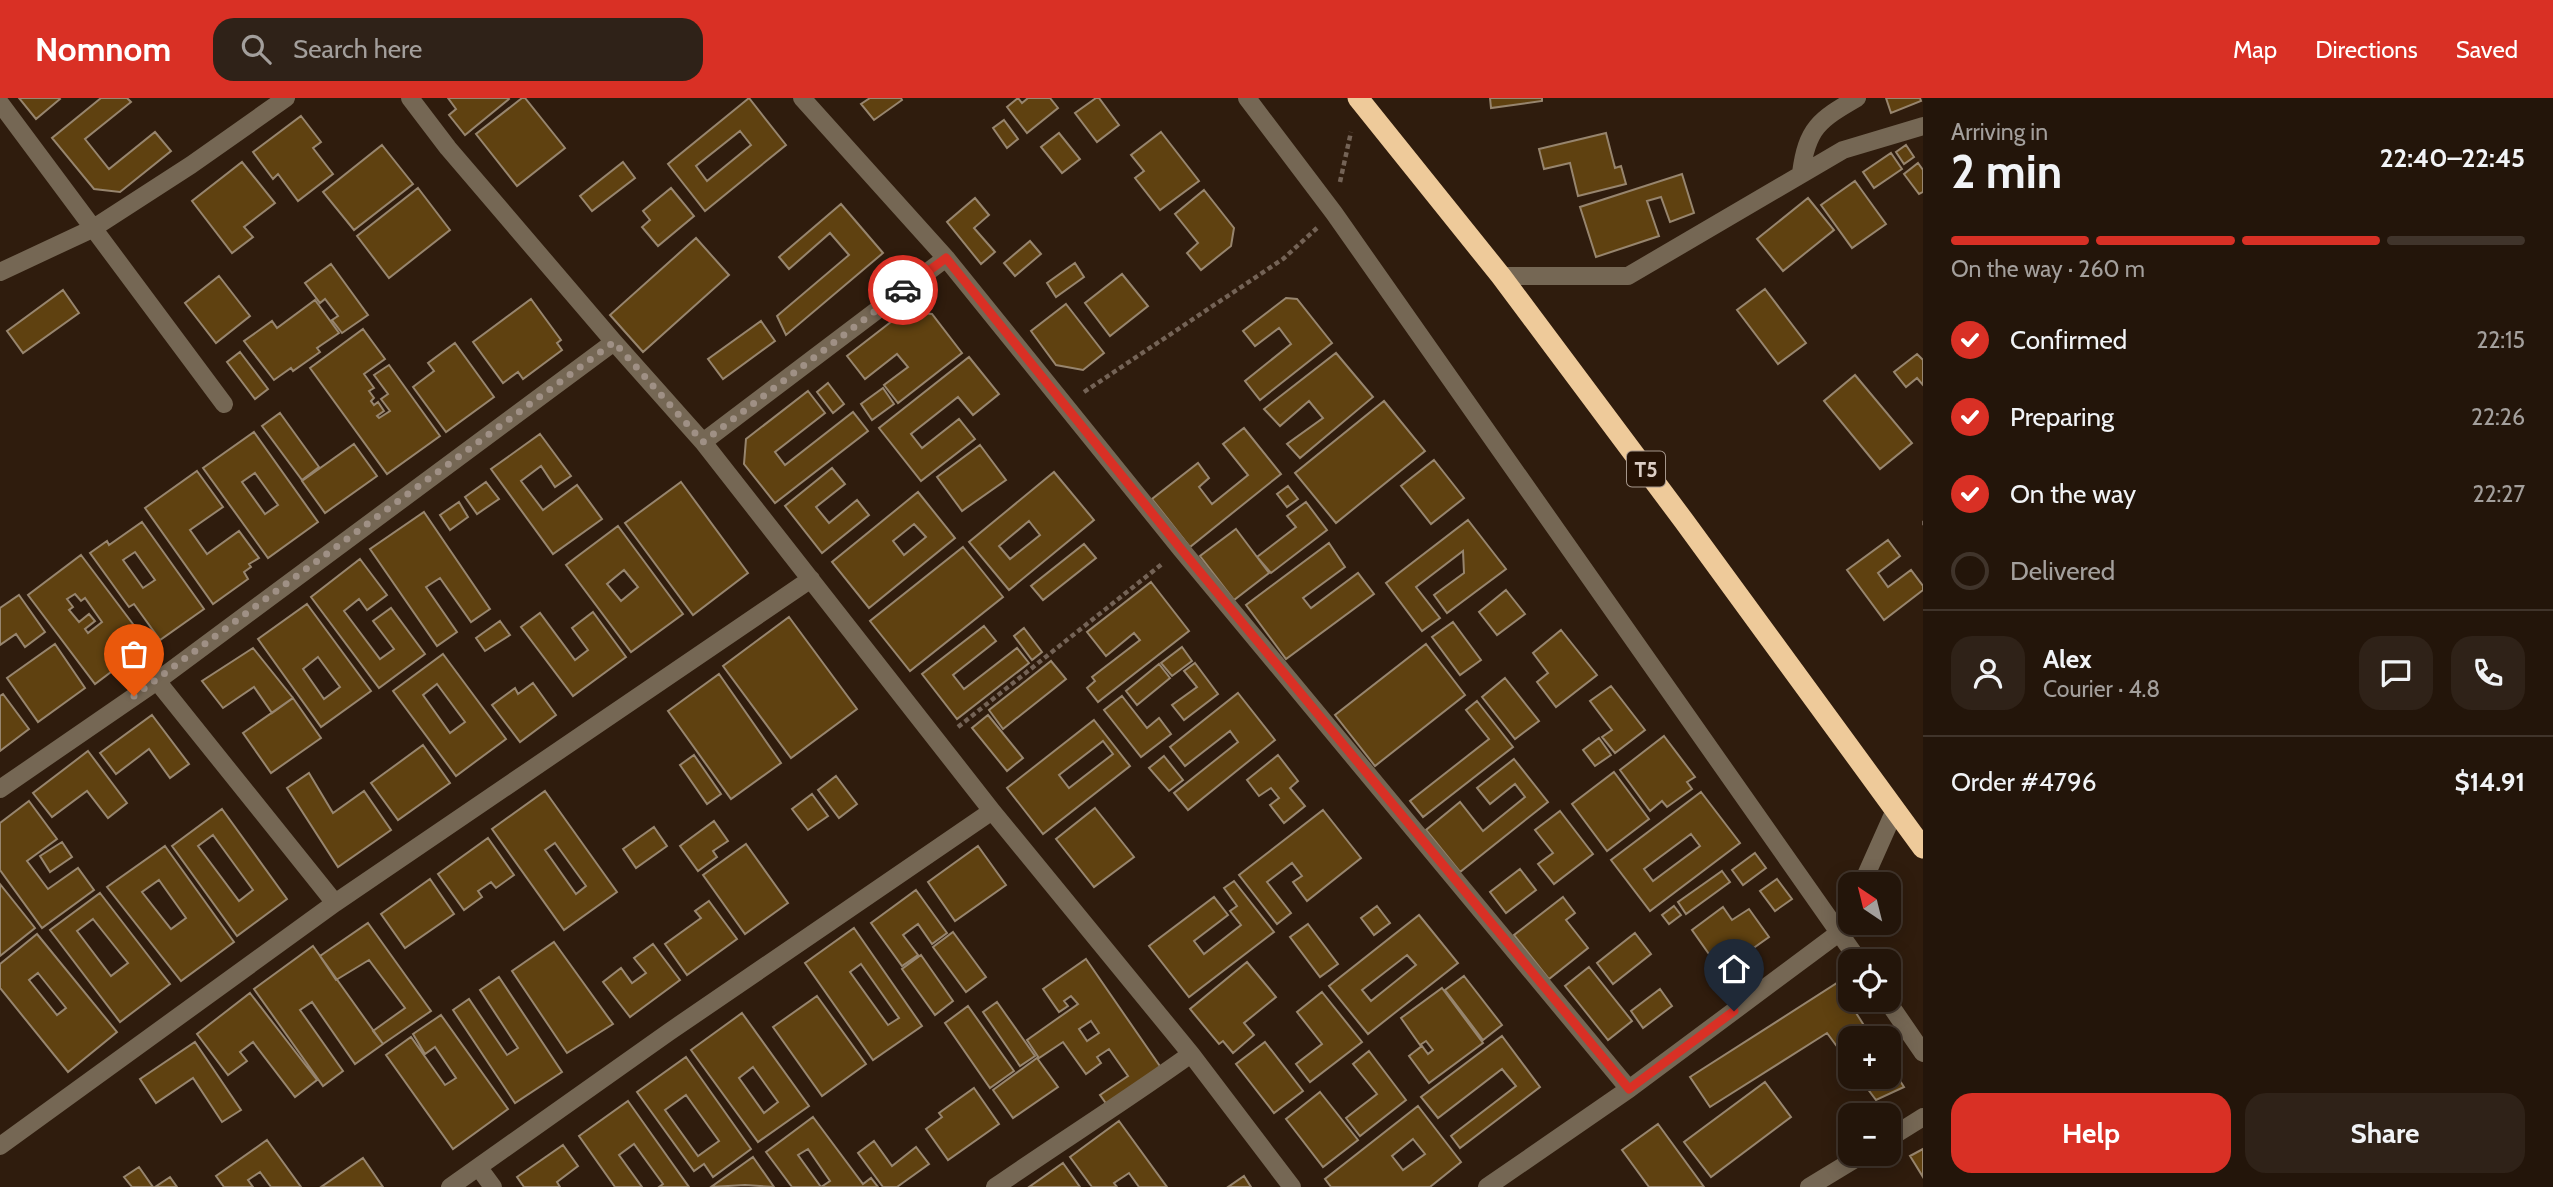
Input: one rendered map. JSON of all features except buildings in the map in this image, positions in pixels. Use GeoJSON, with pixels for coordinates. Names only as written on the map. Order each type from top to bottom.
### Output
{"type":"FeatureCollection","features":[{"type":"Feature","properties":{"kind":"highway","name":"T5"},"geometry":{"type":"LineString","coordinates":[[1359,98],[1501,276],[1923,848]]}},
{"type":"Feature","properties":{"kind":"street"},"geometry":{"type":"LineString","coordinates":[[0,272],[92,229],[191,166],[286,98]]}},
{"type":"Feature","properties":{"kind":"street"},"geometry":{"type":"LineString","coordinates":[[410,98],[448,148],[703,442],[936,741],[1191,1054],[1292,1187]]}},
{"type":"Feature","properties":{"kind":"street"},"geometry":{"type":"LineString","coordinates":[[802,98],[946,258],[1181,549],[1629,1089]]}},
{"type":"Feature","properties":{"kind":"street"},"geometry":{"type":"LineString","coordinates":[[1247,98],[1334,213],[1838,929]]}},
{"type":"Feature","properties":{"kind":"street"},"geometry":{"type":"LineString","coordinates":[[1801,173],[1804,149],[1814,129],[1857,98]]}},
{"type":"Feature","properties":{"kind":"street"},"geometry":{"type":"LineString","coordinates":[[0,103],[224,404]]}},
{"type":"Feature","properties":{"kind":"street"},"geometry":{"type":"LineString","coordinates":[[1501,276],[1628,276],[1843,150],[1923,126]]}},
{"type":"Feature","properties":{"kind":"street"},"geometry":{"type":"LineString","coordinates":[[703,442],[946,258]]}},
{"type":"Feature","properties":{"kind":"street"},"geometry":{"type":"LineString","coordinates":[[0,789],[157,681],[614,342]]}},
{"type":"Feature","properties":{"kind":"street"},"geometry":{"type":"LineString","coordinates":[[0,1146],[335,903],[811,579]]}},
{"type":"Feature","properties":{"kind":"street"},"geometry":{"type":"LineString","coordinates":[[157,681],[335,903]]}},
{"type":"Feature","properties":{"kind":"street"},"geometry":{"type":"LineString","coordinates":[[1867,872],[1895,810]]}},
{"type":"Feature","properties":{"kind":"street"},"geometry":{"type":"LineString","coordinates":[[450,1187],[669,1032],[992,811]]}},
{"type":"Feature","properties":{"kind":"street"},"geometry":{"type":"LineString","coordinates":[[1487,1187],[1629,1089],[1838,933]]}},
{"type":"Feature","properties":{"kind":"street"},"geometry":{"type":"LineString","coordinates":[[1895,1012],[1923,1053]]}},
{"type":"Feature","properties":{"kind":"street"},"geometry":{"type":"LineString","coordinates":[[995,1187],[1058,1143],[1111,1111],[1191,1054]]}},
{"type":"Feature","properties":{"kind":"street"},"geometry":{"type":"LineString","coordinates":[[1901,1131],[1923,1117]]}},
{"type":"Feature","properties":{"kind":"street"},"geometry":{"type":"LineString","coordinates":[[1809,1187],[1844,1166]]}},
{"type":"Feature","properties":{"kind":"street"},"geometry":{"type":"LineString","coordinates":[[479,1168],[493,1187]]}},
{"type":"Feature","properties":{"kind":"path"},"geometry":{"type":"LineString","coordinates":[[1066,405],[1283,259],[1334,213],[1353,124]]}},
{"type":"Feature","properties":{"kind":"path"},"geometry":{"type":"LineString","coordinates":[[936,741],[967,721],[1181,549]]}},
{"type":"Feature","properties":{"kind":"way so far"},"geometry":{"type":"LineString","coordinates":[[134,696],[614,342],[703,442],[903,290]]}},
{"type":"Feature","properties":{"kind":"route"},"geometry":{"type":"LineString","coordinates":[[903,290],[946,258],[1181,549],[1629,1089],[1734,1011]]}}]}
